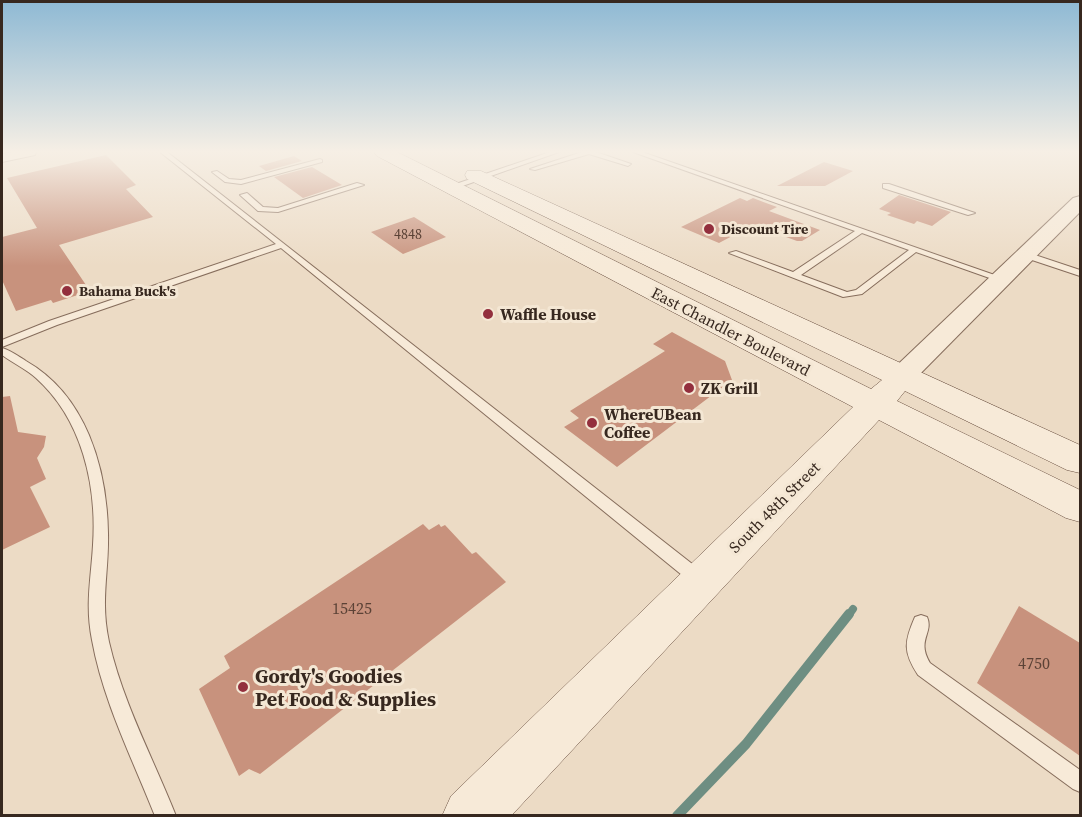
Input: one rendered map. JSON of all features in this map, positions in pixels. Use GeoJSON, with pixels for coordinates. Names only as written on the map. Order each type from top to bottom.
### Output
{"type":"FeatureCollection","features":[{"type":"Feature","properties":{"kind":"main road","name":"East Chandler Boulevard"},"geometry":{"type":"LineString","coordinates":[[487,190],[876,404],[1080,507]]}},
{"type":"Feature","properties":{"kind":"main road","name":"East Chandler Boulevard"},"geometry":{"type":"LineString","coordinates":[[492,190],[902,376],[1080,460]]}},
{"type":"Feature","properties":{"kind":"main road","name":"South 48th Street"},"geometry":{"type":"LineString","coordinates":[[471,816],[902,376]]}},
{"type":"Feature","properties":{"kind":"street","name":"South 48th Street"},"geometry":{"type":"LineString","coordinates":[[902,376],[1080,202]]}},
{"type":"Feature","properties":{"kind":"lane"},"geometry":{"type":"LineString","coordinates":[[212,190],[701,581]]}},
{"type":"Feature","properties":{"kind":"lane"},"geometry":{"type":"LineString","coordinates":[[244,195],[261,209],[269,211],[342,190]]}},
{"type":"Feature","properties":{"kind":"lane"},"geometry":{"type":"LineString","coordinates":[[746,190],[1001,279]]}},
{"type":"Feature","properties":{"kind":"lane"},"geometry":{"type":"LineString","coordinates":[[911,190],[974,210]]}},
{"type":"Feature","properties":{"kind":"lane"},"geometry":{"type":"LineString","coordinates":[[795,275],[861,230]]}},
{"type":"Feature","properties":{"kind":"lane"},"geometry":{"type":"LineString","coordinates":[[2,344],[53,323],[282,245]]}},
{"type":"Feature","properties":{"kind":"lane"},"geometry":{"type":"LineString","coordinates":[[733,253],[846,295],[859,292],[915,249]]}},
{"type":"Feature","properties":{"kind":"lane"},"geometry":{"type":"LineString","coordinates":[[1026,255],[1080,273]]}},
{"type":"Feature","properties":{"kind":"lane"},"geometry":{"type":"LineString","coordinates":[[2,351],[39,375],[68,404],[86,442],[96,476],[101,535],[95,612],[111,680],[166,816]]}},
{"type":"Feature","properties":{"kind":"lane"},"geometry":{"type":"LineString","coordinates":[[921,623],[914,643],[915,656],[924,669],[1080,782]]}},
{"type":"Feature","properties":{"kind":"building"},"geometry":{"type":"Polygon","coordinates":[[[14,190],[127,190],[153,217],[59,245],[90,291],[53,303],[51,300],[16,311],[2,280],[2,237],[37,228],[14,190]]]}},
{"type":"Feature","properties":{"kind":"building"},"geometry":{"type":"Polygon","coordinates":[[[292,190],[327,190],[303,198],[292,190]]]}},
{"type":"Feature","properties":{"kind":"building"},"geometry":{"type":"Polygon","coordinates":[[[899,195],[951,212],[932,226],[917,221],[914,224],[887,215],[891,213],[879,209],[899,195]]]}},
{"type":"Feature","properties":{"kind":"building"},"geometry":{"type":"Polygon","coordinates":[[[740,198],[747,201],[753,198],[777,207],[769,211],[820,230],[802,241],[797,241],[753,225],[719,243],[681,227],[740,198]]]}},
{"type":"Feature","properties":{"kind":"building"},"geometry":{"type":"Polygon","coordinates":[[[414,217],[446,237],[403,254],[371,232],[414,217]]]}},
{"type":"Feature","properties":{"kind":"building"},"geometry":{"type":"Polygon","coordinates":[[[672,332],[725,361],[732,380],[617,467],[564,427],[579,418],[570,411],[665,351],[653,344],[672,332]]]}},
{"type":"Feature","properties":{"kind":"building"},"geometry":{"type":"Polygon","coordinates":[[[10,396],[18,432],[46,436],[44,447],[37,458],[46,479],[30,487],[50,527],[2,550],[2,397],[10,396]]]}},
{"type":"Feature","properties":{"kind":"building"},"geometry":{"type":"Polygon","coordinates":[[[423,524],[429,530],[439,524],[441,527],[445,525],[472,554],[476,552],[506,582],[260,774],[249,769],[239,776],[199,689],[230,668],[224,656],[423,524]]]}},
{"type":"Feature","properties":{"kind":"building"},"geometry":{"type":"Polygon","coordinates":[[[1019,606],[1080,643],[1080,756],[977,683],[1019,606]]]}},
{"type":"Feature","properties":{"kind":"waterway"},"geometry":{"type":"LineString","coordinates":[[848,616],[853,609]]}},
{"type":"Feature","properties":{"kind":"waterway"},"geometry":{"type":"LineString","coordinates":[[677,816],[746,744],[849,614]]}},
{"type":"Feature","properties":{"kind":"place","name":"Discount Tire"},"geometry":{"type":"Point","coordinates":[709,229]}},
{"type":"Feature","properties":{"kind":"place","name":"Bahama Buck's"},"geometry":{"type":"Point","coordinates":[67,291]}},
{"type":"Feature","properties":{"kind":"place","name":"Waffle House"},"geometry":{"type":"Point","coordinates":[488,314]}},
{"type":"Feature","properties":{"kind":"place","name":"ZK Grill"},"geometry":{"type":"Point","coordinates":[689,388]}},
{"type":"Feature","properties":{"kind":"place","name":"WhereUBean Coffee"},"geometry":{"type":"Point","coordinates":[592,423]}},
{"type":"Feature","properties":{"kind":"place","name":"Gordy's Goodies Pet Food & Supplies"},"geometry":{"type":"Point","coordinates":[243,687]}}]}
